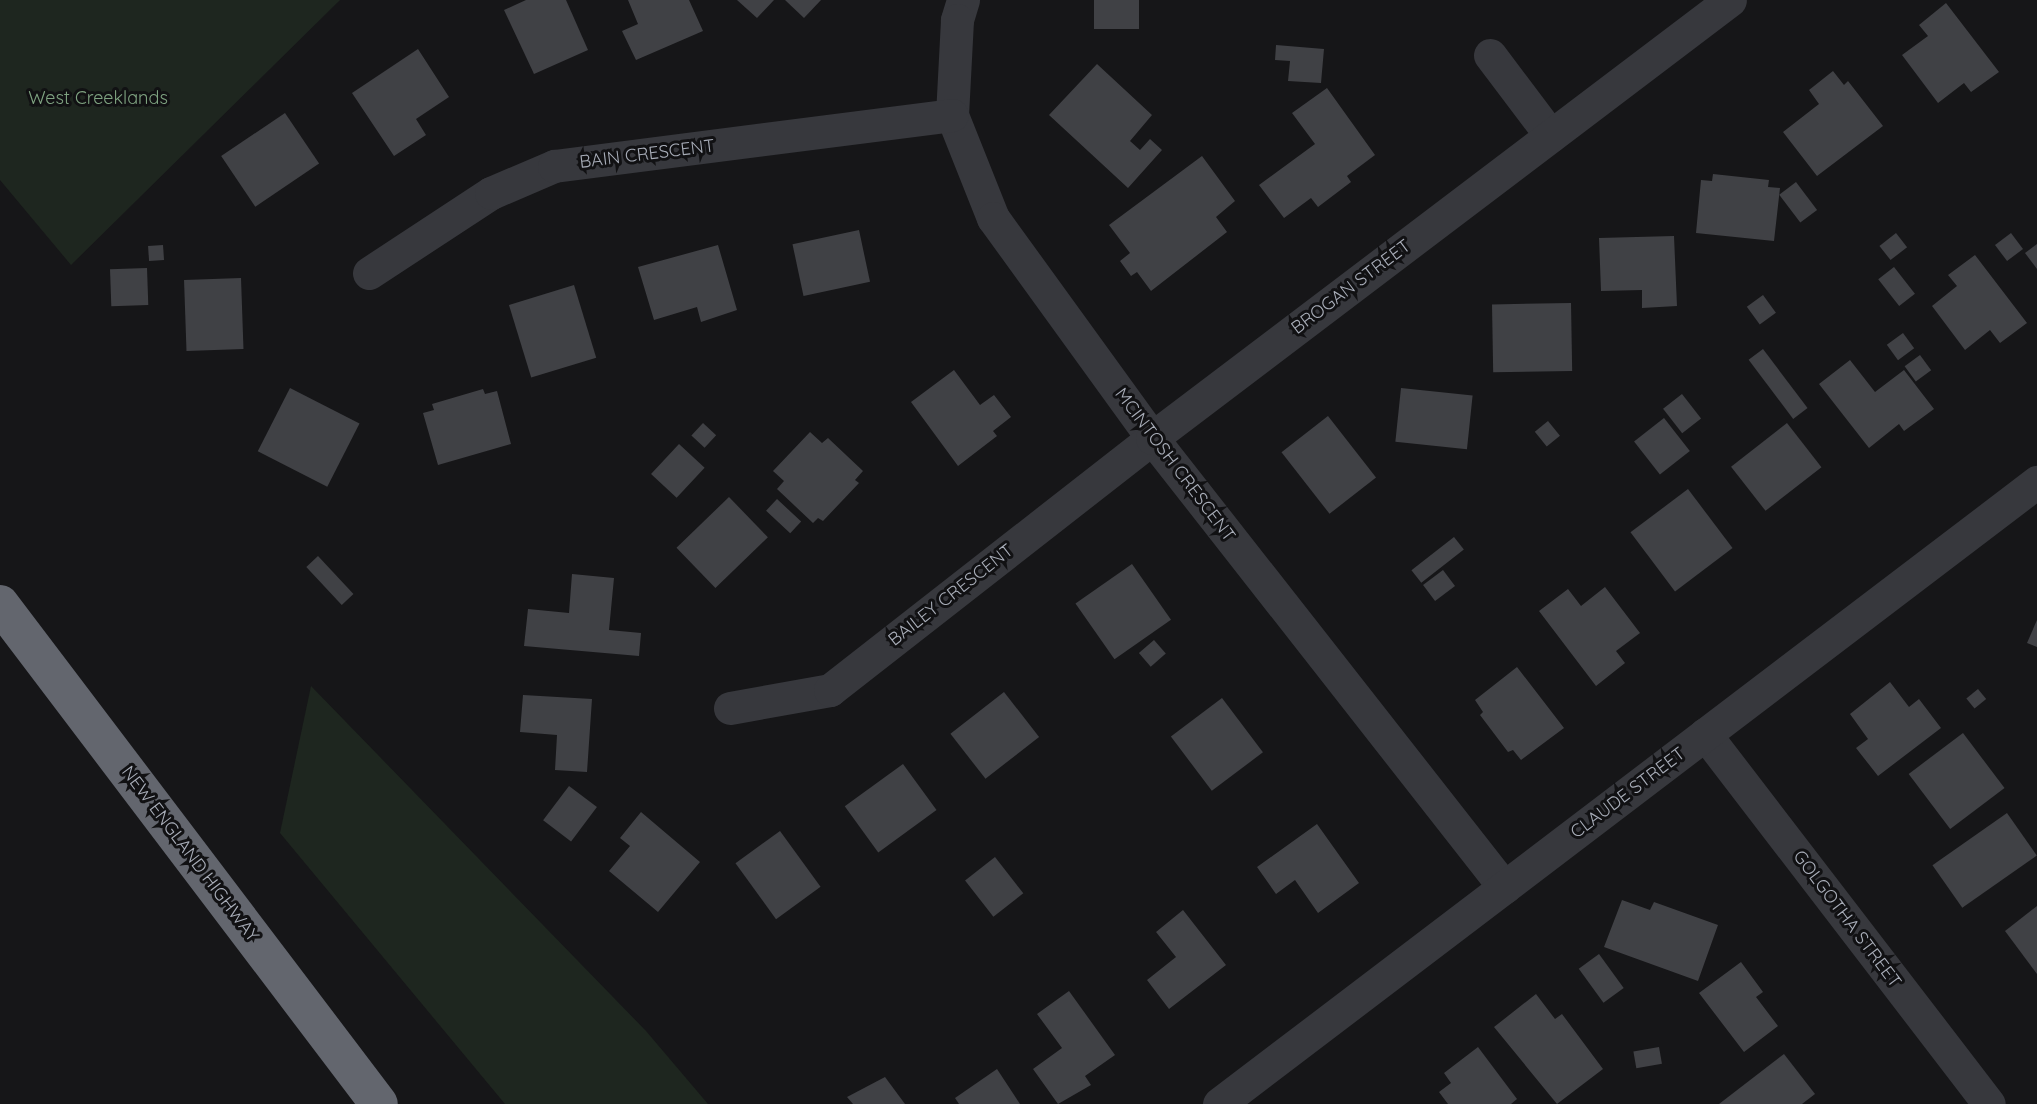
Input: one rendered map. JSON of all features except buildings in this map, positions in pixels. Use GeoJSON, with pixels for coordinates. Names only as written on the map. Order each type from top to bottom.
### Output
{"type":"FeatureCollection","features":[{"type":"Feature","properties":{"kind":"highway","name":"NEW ENGLAND HIGHWAY"},"geometry":{"type":"LineString","coordinates":[[0,604],[379,1104]]}},
{"type":"Feature","properties":{"kind":"street","name":"MCINTOSH CRESCENT"},"geometry":{"type":"LineString","coordinates":[[963,0],[957,20],[952,115],[993,218],[1152,438],[1504,887]]}},
{"type":"Feature","properties":{"kind":"street","name":"BROGAN STREET"},"geometry":{"type":"LineString","coordinates":[[1152,438],[1730,0]]}},
{"type":"Feature","properties":{"kind":"street"},"geometry":{"type":"LineString","coordinates":[[1490,55],[1551,136]]}},
{"type":"Feature","properties":{"kind":"street","name":"BAIN CRESCENT"},"geometry":{"type":"LineString","coordinates":[[369,273],[491,193],[554,166],[952,115]]}},
{"type":"Feature","properties":{"kind":"street","name":"BAILEY CRESCENT"},"geometry":{"type":"LineString","coordinates":[[730,708],[830,690],[1152,438]]}},
{"type":"Feature","properties":{"kind":"street","name":"CLAUDE STREET"},"geometry":{"type":"LineString","coordinates":[[1219,1104],[2037,482]]}},
{"type":"Feature","properties":{"kind":"street","name":"GOLGOTHA STREET"},"geometry":{"type":"LineString","coordinates":[[1705,734],[1989,1104]]}},
{"type":"Feature","properties":{"kind":"green space","name":"West Creeklands"},"geometry":{"type":"Polygon","coordinates":[[[0,0],[340,0],[71,265],[0,180],[0,0]]]}},
{"type":"Feature","properties":{"kind":"green space"},"geometry":{"type":"Polygon","coordinates":[[[311,686],[646,1031],[708,1104],[505,1104],[280,833],[311,686]]]}}]}
